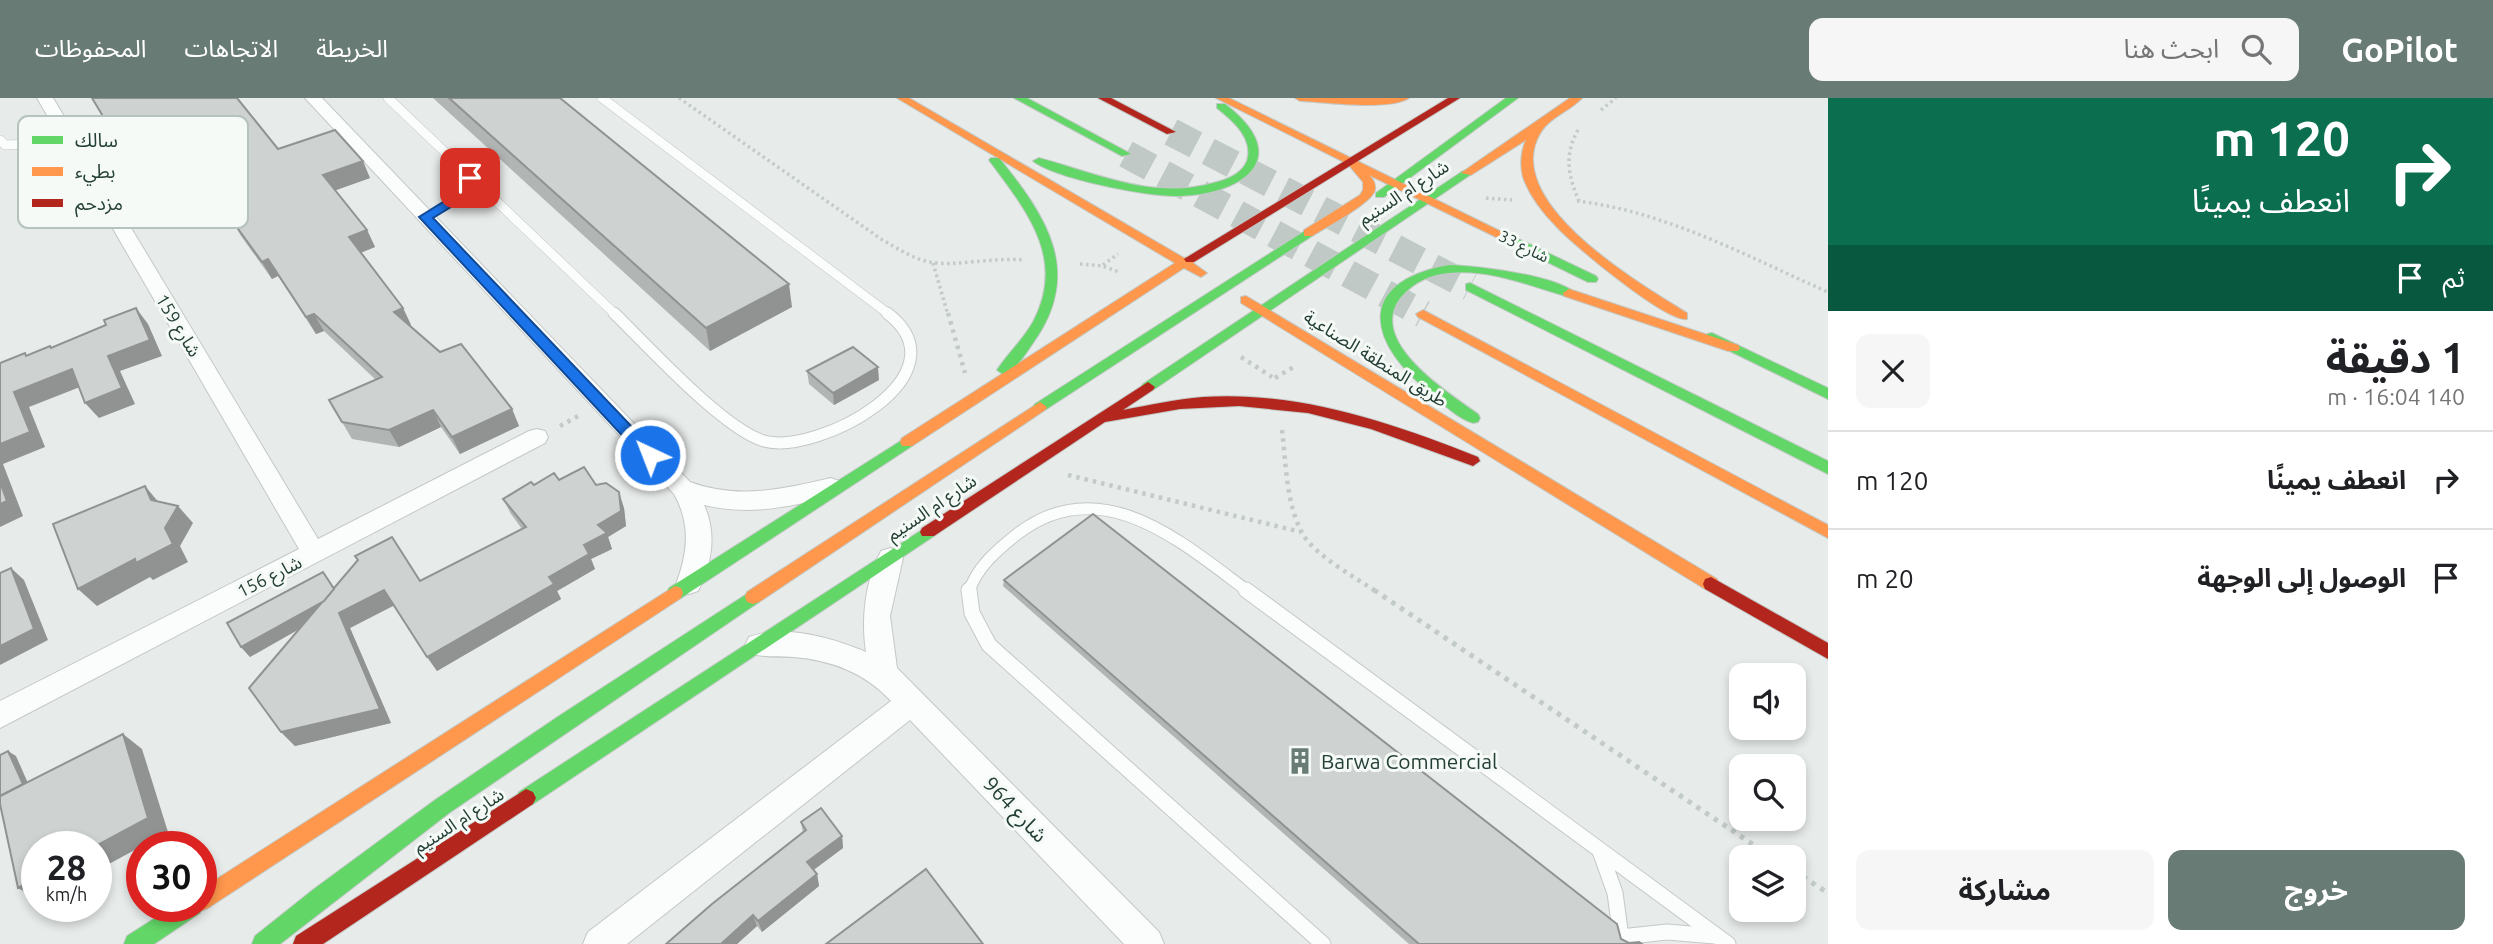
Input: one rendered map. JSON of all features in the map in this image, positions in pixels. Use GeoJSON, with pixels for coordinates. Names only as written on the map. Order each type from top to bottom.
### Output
{"type":"FeatureCollection","features":[{"type":"Feature","properties":{"kind":"main road","name":"طريق المنطقة الصناعية"},"geometry":{"type":"LineString","coordinates":[[902,98],[1223,286],[1609,524],[1828,652]]}},
{"type":"Feature","properties":{"kind":"main road"},"geometry":{"type":"LineString","coordinates":[[1019,98],[1126,155]]}},
{"type":"Feature","properties":{"kind":"main road"},"geometry":{"type":"LineString","coordinates":[[1103,98],[1171,132]]}},
{"type":"Feature","properties":{"kind":"main road"},"geometry":{"type":"LineString","coordinates":[[982,144],[1141,191],[1176,194],[1208,190],[1240,177],[1253,162],[1254,153],[1254,143],[1244,126],[1208,98]]}},
{"type":"Feature","properties":{"kind":"main road","name":"شارع 33"},"geometry":{"type":"LineString","coordinates":[[1221,98],[1828,394]]}},
{"type":"Feature","properties":{"kind":"main road"},"geometry":{"type":"LineString","coordinates":[[1300,98],[1371,102],[1404,98]]}},
{"type":"Feature","properties":{"kind":"main road"},"geometry":{"type":"LineString","coordinates":[[217,891],[835,486],[1142,289],[1455,98]]}},
{"type":"Feature","properties":{"kind":"main road"},"geometry":{"type":"LineString","coordinates":[[1262,311],[1249,294],[1254,280],[1395,184],[1513,98]]}},
{"type":"Feature","properties":{"kind":"main road","name":"شارع ام السنيم"},"geometry":{"type":"LineString","coordinates":[[304,944],[1262,311],[1385,226],[1537,128],[1577,98]]}},
{"type":"Feature","properties":{"kind":"main road"},"geometry":{"type":"LineString","coordinates":[[1537,128],[1527,146],[1527,165],[1539,200],[1556,221],[1609,267],[1732,348]]}},
{"type":"Feature","properties":{"kind":"main road"},"geometry":{"type":"LineString","coordinates":[[982,144],[1040,217],[1054,261],[1052,288],[1044,313],[991,388]]}},
{"type":"Feature","properties":{"kind":"main road"},"geometry":{"type":"LineString","coordinates":[[262,944],[329,889],[468,786],[1223,286],[1364,197],[1369,190],[1369,181],[1352,162]]}},
{"type":"Feature","properties":{"kind":"main road"},"geometry":{"type":"LineString","coordinates":[[1609,524],[1408,365],[1392,342],[1384,321],[1391,298],[1411,280],[1441,270],[1473,268],[1509,273],[1732,348]]}},
{"type":"Feature","properties":{"kind":"main road"},"geometry":{"type":"LineString","coordinates":[[1470,287],[1828,468]]}},
{"type":"Feature","properties":{"kind":"main road"},"geometry":{"type":"LineString","coordinates":[[1423,314],[1828,532]]}},
{"type":"Feature","properties":{"kind":"main road"},"geometry":{"type":"LineString","coordinates":[[1092,422],[1203,402],[1278,402],[1367,419],[1414,436],[1609,524]]}},
{"type":"Feature","properties":{"kind":"main road"},"geometry":{"type":"LineString","coordinates":[[135,944],[169,922]]}},
{"type":"Feature","properties":{"kind":"street","name":"شارع 159"},"geometry":{"type":"LineString","coordinates":[[45,98],[56,116]]}},
{"type":"Feature","properties":{"kind":"street"},"geometry":{"type":"LineString","coordinates":[[313,98],[682,488],[693,504],[700,532],[698,563],[689,584]]}},
{"type":"Feature","properties":{"kind":"street","name":"شارع 159"},"geometry":{"type":"LineString","coordinates":[[122,228],[314,553]]}},
{"type":"Feature","properties":{"kind":"street","name":"شارع 156"},"geometry":{"type":"LineString","coordinates":[[0,715],[537,437]]}},
{"type":"Feature","properties":{"kind":"street"},"geometry":{"type":"LineString","coordinates":[[682,488],[704,498],[734,504],[752,503],[835,486]]}},
{"type":"Feature","properties":{"kind":"street"},"geometry":{"type":"LineString","coordinates":[[884,674],[876,642],[876,610],[890,558]]}},
{"type":"Feature","properties":{"kind":"street","name":"شارع 964"},"geometry":{"type":"LineString","coordinates":[[759,645],[792,644],[825,648],[856,658],[884,674],[1147,944]]}},
{"type":"Feature","properties":{"kind":"street"},"geometry":{"type":"LineString","coordinates":[[600,944],[911,702]]}},
{"type":"Feature","properties":{"kind":"lane"},"geometry":{"type":"LineString","coordinates":[[388,98],[726,420],[752,438],[776,443],[797,442],[823,434],[887,397],[903,383],[912,352],[908,336],[900,323],[602,98]]}},
{"type":"Feature","properties":{"kind":"lane"},"geometry":{"type":"LineString","coordinates":[[0,140],[5,145],[18,145]]}},
{"type":"Feature","properties":{"kind":"lane"},"geometry":{"type":"LineString","coordinates":[[425,217],[455,200],[470,178]]}},
{"type":"Feature","properties":{"kind":"lane"},"geometry":{"type":"LineString","coordinates":[[1323,944],[989,645],[977,627],[970,608],[969,590],[975,572],[1030,524],[1049,513],[1094,508],[1151,525],[1180,541],[1723,940]]}},
{"type":"Feature","properties":{"kind":"lane"},"geometry":{"type":"LineString","coordinates":[[1599,847],[1612,877],[1620,907],[1620,937],[1650,931],[1683,930],[1723,940]]}},
{"type":"Feature","properties":{"kind":"path"},"geometry":{"type":"LineString","coordinates":[[679,98],[881,239],[916,258],[933,263],[1004,258],[1102,266],[1121,273],[1142,289]]}},
{"type":"Feature","properties":{"kind":"path"},"geometry":{"type":"LineString","coordinates":[[1598,113],[1616,98]]}},
{"type":"Feature","properties":{"kind":"path"},"geometry":{"type":"LineString","coordinates":[[1579,201],[1568,172],[1566,154],[1580,127]]}},
{"type":"Feature","properties":{"kind":"path"},"geometry":{"type":"LineString","coordinates":[[933,263],[972,400]]}},
{"type":"Feature","properties":{"kind":"path"},"geometry":{"type":"LineString","coordinates":[[1216,341],[1274,379],[1291,500],[1302,533],[1327,558],[1754,845]]}},
{"type":"Feature","properties":{"kind":"path"},"geometry":{"type":"LineString","coordinates":[[537,437],[601,404]]}},
{"type":"Feature","properties":{"kind":"path"},"geometry":{"type":"LineString","coordinates":[[1028,465],[1302,533]]}},
{"type":"Feature","properties":{"kind":"path"},"geometry":{"type":"LineString","coordinates":[[1806,879],[1828,893]]}},
{"type":"Feature","properties":{"kind":"building"},"geometry":{"type":"Polygon","coordinates":[[[92,98],[237,98],[278,149],[335,130],[363,161],[323,175],[367,230],[349,237],[403,308],[394,312],[440,352],[461,344],[512,409],[452,437],[433,410],[389,430],[342,422],[329,400],[382,377],[314,314],[306,317],[268,259],[262,262],[237,228],[248,228],[248,116],[103,116],[92,98]]]}},
{"type":"Feature","properties":{"kind":"building"},"geometry":{"type":"Polygon","coordinates":[[[449,98],[560,98],[789,284],[706,328],[449,98]]]}},
{"type":"Feature","properties":{"kind":"building"},"geometry":{"type":"Polygon","coordinates":[[[136,308],[150,340],[108,356],[122,388],[85,403],[72,369],[14,392],[30,432],[0,444],[0,363],[25,353],[26,356],[50,346],[51,348],[106,325],[104,320],[136,308]]]}},
{"type":"Feature","properties":{"kind":"building"},"geometry":{"type":"Polygon","coordinates":[[[853,347],[878,367],[833,393],[807,371],[853,347]]]}},
{"type":"Feature","properties":{"kind":"building"},"geometry":{"type":"Polygon","coordinates":[[[584,467],[596,485],[606,483],[619,492],[621,511],[598,525],[607,533],[584,545],[589,554],[549,577],[554,584],[427,657],[384,590],[339,613],[380,709],[281,732],[249,688],[358,560],[355,556],[392,537],[420,581],[526,527],[503,499],[531,482],[534,485],[554,473],[559,480],[584,467]]]}},
{"type":"Feature","properties":{"kind":"building"},"geometry":{"type":"Polygon","coordinates":[[[0,482],[7,501],[0,504],[0,482]]]}},
{"type":"Feature","properties":{"kind":"building"},"geometry":{"type":"Polygon","coordinates":[[[145,486],[151,500],[178,506],[165,528],[173,544],[136,563],[135,559],[78,589],[53,524],[145,486]]]}},
{"type":"Feature","properties":{"kind":"building","name":"Barwa Commercial"},"geometry":{"type":"Polygon","coordinates":[[[1093,514],[1617,924],[1621,939],[1642,944],[1419,944],[1004,580],[1093,514]]]}},
{"type":"Feature","properties":{"kind":"building"},"geometry":{"type":"Polygon","coordinates":[[[11,568],[34,629],[0,646],[0,573],[11,568]]]}},
{"type":"Feature","properties":{"kind":"building"},"geometry":{"type":"Polygon","coordinates":[[[323,572],[334,589],[324,601],[241,647],[227,623],[323,572]]]}},
{"type":"Feature","properties":{"kind":"building"},"geometry":{"type":"Polygon","coordinates":[[[123,734],[148,818],[112,837],[112,831],[21,831],[21,886],[18,888],[0,796],[123,734]]]}},
{"type":"Feature","properties":{"kind":"building"},"geometry":{"type":"Polygon","coordinates":[[[8,751],[23,784],[0,796],[0,755],[8,751]]]}},
{"type":"Feature","properties":{"kind":"building"},"geometry":{"type":"Polygon","coordinates":[[[821,808],[842,836],[807,862],[817,874],[758,921],[753,915],[721,944],[666,944],[806,830],[801,822],[821,808]]]}},
{"type":"Feature","properties":{"kind":"building"},"geometry":{"type":"Polygon","coordinates":[[[926,869],[983,944],[826,944],[926,869]]]}},
{"type":"Feature","properties":{"kind":"tunnel"},"geometry":{"type":"LineString","coordinates":[[1171,132],[1470,287]]}},
{"type":"Feature","properties":{"kind":"tunnel"},"geometry":{"type":"LineString","coordinates":[[1126,154],[1423,314]]}},
{"type":"Feature","properties":{"kind":"traffic: fast"},"geometry":{"type":"LineString","coordinates":[[1019,98],[1126,154]]}},
{"type":"Feature","properties":{"kind":"traffic: fast"},"geometry":{"type":"LineString","coordinates":[[1380,195],[1513,98]]}},
{"type":"Feature","properties":{"kind":"traffic: fast"},"geometry":{"type":"LineString","coordinates":[[1039,161],[1109,183],[1156,192],[1180,193],[1227,183],[1246,171],[1254,150],[1245,128],[1221,106]]}},
{"type":"Feature","properties":{"kind":"traffic: fast"},"geometry":{"type":"LineString","coordinates":[[995,160],[1033,212],[1049,250],[1052,270],[1051,290],[1041,320],[1004,370]]}},
{"type":"Feature","properties":{"kind":"traffic: fast"},"geometry":{"type":"LineString","coordinates":[[1148,387],[1467,173]]}},
{"type":"Feature","properties":{"kind":"traffic: fast"},"geometry":{"type":"LineString","coordinates":[[1040,407],[1308,233]]}},
{"type":"Feature","properties":{"kind":"traffic: fast"},"geometry":{"type":"LineString","coordinates":[[1502,235],[1592,279]]}},
{"type":"Feature","properties":{"kind":"traffic: fast"},"geometry":{"type":"LineString","coordinates":[[1473,418],[1422,379],[1397,351],[1386,326],[1386,313],[1391,301],[1406,283],[1426,273],[1449,269],[1500,273],[1569,293]]}},
{"type":"Feature","properties":{"kind":"traffic: fast"},"geometry":{"type":"LineString","coordinates":[[1470,287],[1828,468]]}},
{"type":"Feature","properties":{"kind":"traffic: fast"},"geometry":{"type":"LineString","coordinates":[[1712,337],[1828,394]]}},
{"type":"Feature","properties":{"kind":"traffic: fast"},"geometry":{"type":"LineString","coordinates":[[675,593],[907,442]]}},
{"type":"Feature","properties":{"kind":"traffic: fast"},"geometry":{"type":"LineString","coordinates":[[526,798],[928,532]]}},
{"type":"Feature","properties":{"kind":"traffic: fast"},"geometry":{"type":"LineString","coordinates":[[263,944],[381,851],[442,807],[753,597]]}},
{"type":"Feature","properties":{"kind":"traffic: fast"},"geometry":{"type":"LineString","coordinates":[[135,944],[169,922]]}},
{"type":"Feature","properties":{"kind":"traffic: slow"},"geometry":{"type":"LineString","coordinates":[[902,98],[1201,273]]}},
{"type":"Feature","properties":{"kind":"traffic: slow"},"geometry":{"type":"LineString","coordinates":[[1221,98],[1502,235]]}},
{"type":"Feature","properties":{"kind":"traffic: slow"},"geometry":{"type":"LineString","coordinates":[[1300,98],[1371,102],[1404,98]]}},
{"type":"Feature","properties":{"kind":"traffic: slow"},"geometry":{"type":"LineString","coordinates":[[1467,173],[1537,128],[1577,98]]}},
{"type":"Feature","properties":{"kind":"traffic: slow"},"geometry":{"type":"LineString","coordinates":[[1537,128],[1527,153],[1529,176],[1541,200],[1560,224],[1584,247],[1638,288],[1682,316]]}},
{"type":"Feature","properties":{"kind":"traffic: slow"},"geometry":{"type":"LineString","coordinates":[[1308,233],[1364,197],[1369,190],[1369,181],[1352,162]]}},
{"type":"Feature","properties":{"kind":"traffic: slow"},"geometry":{"type":"LineString","coordinates":[[907,442],[1190,259]]}},
{"type":"Feature","properties":{"kind":"traffic: slow"},"geometry":{"type":"LineString","coordinates":[[1569,293],[1733,348]]}},
{"type":"Feature","properties":{"kind":"traffic: slow"},"geometry":{"type":"LineString","coordinates":[[1246,300],[1711,584]]}},
{"type":"Feature","properties":{"kind":"traffic: slow"},"geometry":{"type":"LineString","coordinates":[[1423,314],[1828,532]]}},
{"type":"Feature","properties":{"kind":"traffic: slow"},"geometry":{"type":"LineString","coordinates":[[753,597],[1040,407]]}},
{"type":"Feature","properties":{"kind":"traffic: slow"},"geometry":{"type":"LineString","coordinates":[[217,891],[675,593]]}},
{"type":"Feature","properties":{"kind":"traffic: jam"},"geometry":{"type":"LineString","coordinates":[[1103,98],[1171,132]]}},
{"type":"Feature","properties":{"kind":"traffic: jam"},"geometry":{"type":"LineString","coordinates":[[1190,259],[1455,98]]}},
{"type":"Feature","properties":{"kind":"traffic: jam"},"geometry":{"type":"LineString","coordinates":[[928,532],[1148,387]]}},
{"type":"Feature","properties":{"kind":"traffic: jam"},"geometry":{"type":"LineString","coordinates":[[1109,418],[1192,403],[1274,403],[1342,415],[1473,461]]}},
{"type":"Feature","properties":{"kind":"traffic: jam"},"geometry":{"type":"LineString","coordinates":[[1711,584],[1828,652]]}},
{"type":"Feature","properties":{"kind":"traffic: jam"},"geometry":{"type":"LineString","coordinates":[[304,944],[526,798]]}},
{"type":"Feature","properties":{"kind":"place","name":"Barwa Commercial"},"geometry":{"type":"Point","coordinates":[1300,761]}},
{"type":"Feature","properties":{"kind":"route"},"geometry":{"type":"LineString","coordinates":[[470,178],[455,200],[425,217],[650,455]]}}]}
